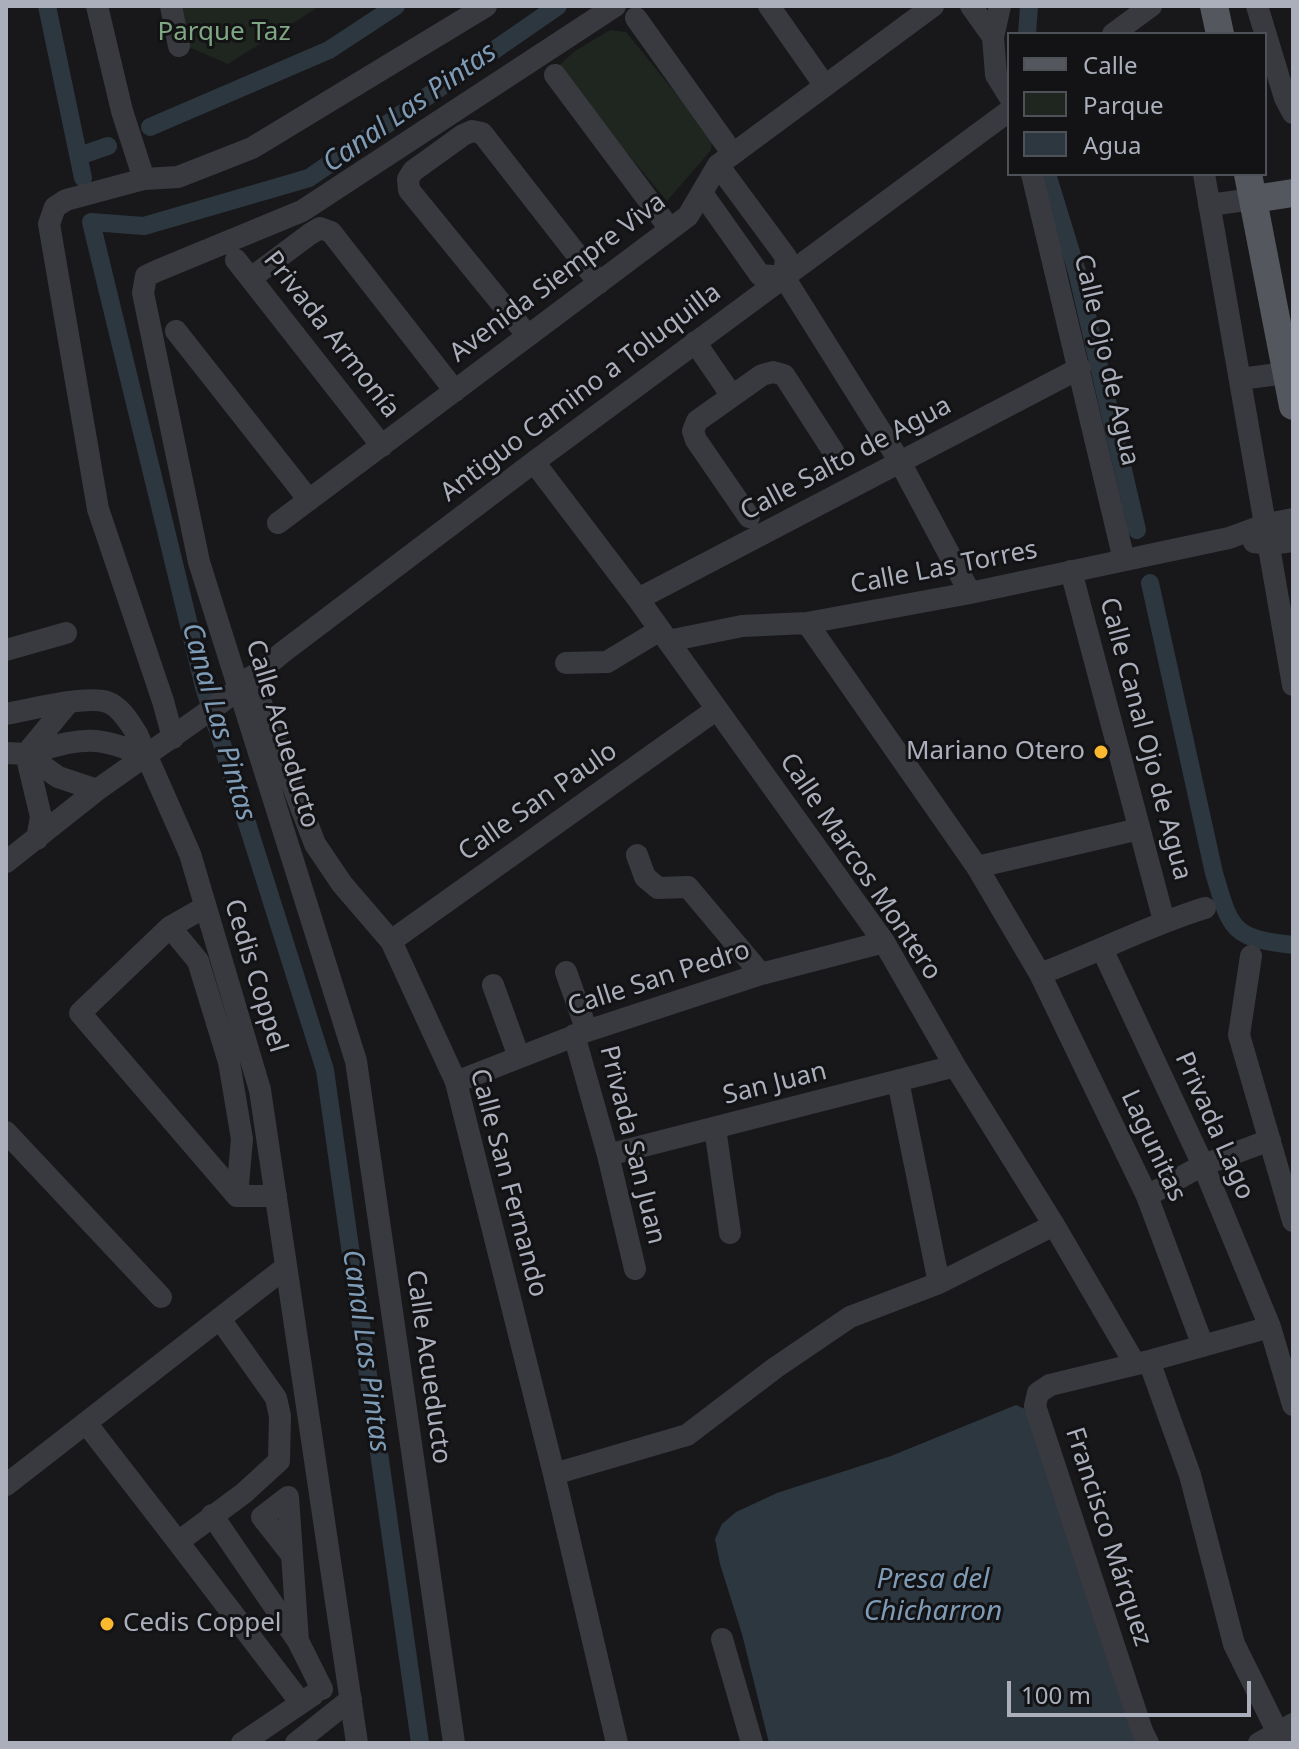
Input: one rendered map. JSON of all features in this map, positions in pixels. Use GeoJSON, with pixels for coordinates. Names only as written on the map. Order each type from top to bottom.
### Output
{"type":"FeatureCollection","features":[{"type":"Feature","properties":{"kind":"main road"},"geometry":{"type":"LineString","coordinates":[[1214,6],[1220,32]]}},
{"type":"Feature","properties":{"kind":"main road"},"geometry":{"type":"LineString","coordinates":[[1293,193],[1251,187],[1293,406]]}},
{"type":"Feature","properties":{"kind":"street"},"geometry":{"type":"LineString","coordinates":[[97,6],[122,111],[144,179]]}},
{"type":"Feature","properties":{"kind":"street"},"geometry":{"type":"LineString","coordinates":[[171,6],[179,46]]}},
{"type":"Feature","properties":{"kind":"street"},"geometry":{"type":"LineString","coordinates":[[182,731],[98,509],[49,224],[55,207],[66,200],[144,179],[178,177],[252,148],[486,6]]}},
{"type":"Feature","properties":{"kind":"street","name":"Calle Acueducto"},"geometry":{"type":"LineString","coordinates":[[454,1743],[356,1061],[199,562],[143,293],[146,276],[302,211],[615,6]]}},
{"type":"Feature","properties":{"kind":"street"},"geometry":{"type":"LineString","coordinates":[[769,6],[825,86]]}},
{"type":"Feature","properties":{"kind":"street"},"geometry":{"type":"LineString","coordinates":[[971,6],[993,37]]}},
{"type":"Feature","properties":{"kind":"street"},"geometry":{"type":"LineString","coordinates":[[1000,6],[993,37],[996,75],[1007,93]]}},
{"type":"Feature","properties":{"kind":"street"},"geometry":{"type":"LineString","coordinates":[[1116,32],[1151,6]]}},
{"type":"Feature","properties":{"kind":"street"},"geometry":{"type":"LineString","coordinates":[[1257,6],[1265,32]]}},
{"type":"Feature","properties":{"kind":"street","name":"Avenida Siempre Viva"},"geometry":{"type":"LineString","coordinates":[[278,523],[688,216],[726,159],[825,86],[920,10]]}},
{"type":"Feature","properties":{"kind":"street"},"geometry":{"type":"LineString","coordinates":[[636,18],[786,257],[784,277],[900,462],[970,593]]}},
{"type":"Feature","properties":{"kind":"street"},"geometry":{"type":"LineString","coordinates":[[1267,39],[1285,98],[1293,113]]}},
{"type":"Feature","properties":{"kind":"street"},"geometry":{"type":"LineString","coordinates":[[555,75],[670,229]]}},
{"type":"Feature","properties":{"kind":"street","name":"Antiguo Camino a Toluquilla"},"geometry":{"type":"LineString","coordinates":[[6,862],[97,790],[182,731],[534,462],[1007,112]]}},
{"type":"Feature","properties":{"kind":"street"},"geometry":{"type":"LineString","coordinates":[[528,336],[409,190],[408,179],[413,171],[463,135],[472,131],[482,133],[599,283]]}},
{"type":"Feature","properties":{"kind":"street","name":"Calle Ojo de Agua"},"geometry":{"type":"LineString","coordinates":[[1032,176],[1124,560]]}},
{"type":"Feature","properties":{"kind":"street"},"geometry":{"type":"LineString","coordinates":[[1204,176],[1293,685]]}},
{"type":"Feature","properties":{"kind":"street"},"geometry":{"type":"LineString","coordinates":[[1209,205],[1251,187]]}},
{"type":"Feature","properties":{"kind":"street"},"geometry":{"type":"LineString","coordinates":[[702,193],[760,275],[784,277]]}},
{"type":"Feature","properties":{"kind":"street"},"geometry":{"type":"LineString","coordinates":[[251,278],[320,228],[331,232],[455,391]]}},
{"type":"Feature","properties":{"kind":"street","name":"Privada Armonía"},"geometry":{"type":"LineString","coordinates":[[236,260],[382,446]]}},
{"type":"Feature","properties":{"kind":"street"},"geometry":{"type":"LineString","coordinates":[[176,331],[309,500]]}},
{"type":"Feature","properties":{"kind":"street"},"geometry":{"type":"LineString","coordinates":[[695,342],[732,396]]}},
{"type":"Feature","properties":{"kind":"street","name":"Calle Salto de Agua"},"geometry":{"type":"LineString","coordinates":[[638,599],[1080,368]]}},
{"type":"Feature","properties":{"kind":"street"},"geometry":{"type":"LineString","coordinates":[[749,517],[696,440],[693,431],[697,421],[762,375],[773,372],[784,375],[833,451]]}},
{"type":"Feature","properties":{"kind":"street"},"geometry":{"type":"LineString","coordinates":[[1240,379],[1286,373]]}},
{"type":"Feature","properties":{"kind":"street","name":"Calle Marcos Montero"},"geometry":{"type":"LineString","coordinates":[[534,462],[638,599],[884,942],[955,1066],[1142,1363],[1190,1475],[1234,1644],[1278,1736]]}},
{"type":"Feature","properties":{"kind":"street","name":"Calle Las Torres"},"geometry":{"type":"LineString","coordinates":[[1268,534],[1293,519]]}},
{"type":"Feature","properties":{"kind":"street","name":"Calle Las Torres"},"geometry":{"type":"LineString","coordinates":[[566,663],[607,662],[664,636],[742,626],[807,623],[970,593],[1229,538],[1268,534],[1293,541]]}},
{"type":"Feature","properties":{"kind":"street","name":"Calle Canal Ojo de Agua"},"geometry":{"type":"LineString","coordinates":[[1071,571],[1164,921]]}},
{"type":"Feature","properties":{"kind":"street","name":"Lagunitas"},"geometry":{"type":"LineString","coordinates":[[807,623],[977,867],[1040,974],[1147,1196],[1203,1346]]}},
{"type":"Feature","properties":{"kind":"street"},"geometry":{"type":"LineString","coordinates":[[6,650],[66,633]]}},
{"type":"Feature","properties":{"kind":"street","name":"Calle San Fernando"},"geometry":{"type":"LineString","coordinates":[[238,688],[315,844],[342,884],[391,941],[456,1082],[554,1474],[617,1743]]}},
{"type":"Feature","properties":{"kind":"street"},"geometry":{"type":"LineString","coordinates":[[16,754],[69,702]]}},
{"type":"Feature","properties":{"kind":"street","name":"Cedis Coppel"},"geometry":{"type":"LineString","coordinates":[[6,714],[69,702],[107,702],[125,716],[137,734],[190,854],[260,1090],[357,1743]]}},
{"type":"Feature","properties":{"kind":"street","name":"Calle San Paulo"},"geometry":{"type":"LineString","coordinates":[[391,941],[717,709]]}},
{"type":"Feature","properties":{"kind":"street"},"geometry":{"type":"LineString","coordinates":[[16,754],[82,739],[115,742],[145,756]]}},
{"type":"Feature","properties":{"kind":"street"},"geometry":{"type":"LineString","coordinates":[[16,754],[58,777],[97,790]]}},
{"type":"Feature","properties":{"kind":"street"},"geometry":{"type":"LineString","coordinates":[[16,754],[41,817],[37,839]]}},
{"type":"Feature","properties":{"kind":"street"},"geometry":{"type":"LineString","coordinates":[[977,867],[1139,829]]}},
{"type":"Feature","properties":{"kind":"street"},"geometry":{"type":"LineString","coordinates":[[637,855],[645,877],[658,888],[688,887],[761,974]]}},
{"type":"Feature","properties":{"kind":"street"},"geometry":{"type":"LineString","coordinates":[[205,907],[170,927],[80,1013],[237,1196],[276,1196]]}},
{"type":"Feature","properties":{"kind":"street"},"geometry":{"type":"LineString","coordinates":[[1040,974],[1103,951],[1164,921],[1205,908]]}},
{"type":"Feature","properties":{"kind":"street"},"geometry":{"type":"LineString","coordinates":[[170,927],[198,961],[229,1062],[242,1139],[237,1196]]}},
{"type":"Feature","properties":{"kind":"street","name":"Calle San Pedro"},"geometry":{"type":"LineString","coordinates":[[456,1082],[580,1033],[761,974],[884,942]]}},
{"type":"Feature","properties":{"kind":"street","name":"Privada Lago"},"geometry":{"type":"LineString","coordinates":[[1103,951],[1203,1165],[1270,1327],[1293,1405]]}},
{"type":"Feature","properties":{"kind":"street"},"geometry":{"type":"LineString","coordinates":[[1251,956],[1239,1035],[1293,1221]]}},
{"type":"Feature","properties":{"kind":"street","name":"Privada San Juan"},"geometry":{"type":"LineString","coordinates":[[566,972],[635,1269]]}},
{"type":"Feature","properties":{"kind":"street"},"geometry":{"type":"LineString","coordinates":[[493,985],[519,1057]]}},
{"type":"Feature","properties":{"kind":"street","name":"San Juan"},"geometry":{"type":"LineString","coordinates":[[608,1155],[955,1066]]}},
{"type":"Feature","properties":{"kind":"street"},"geometry":{"type":"LineString","coordinates":[[898,1081],[939,1283]]}},
{"type":"Feature","properties":{"kind":"street"},"geometry":{"type":"LineString","coordinates":[[715,1128],[730,1233]]}},
{"type":"Feature","properties":{"kind":"street"},"geometry":{"type":"LineString","coordinates":[[6,1132],[161,1297]]}},
{"type":"Feature","properties":{"kind":"street"},"geometry":{"type":"LineString","coordinates":[[1147,1196],[1203,1165],[1270,1140]]}},
{"type":"Feature","properties":{"kind":"street"},"geometry":{"type":"LineString","coordinates":[[554,1474],[687,1435],[775,1368],[850,1317],[939,1283],[1054,1225]]}},
{"type":"Feature","properties":{"kind":"street"},"geometry":{"type":"LineString","coordinates":[[6,1485],[286,1267]]}},
{"type":"Feature","properties":{"kind":"street"},"geometry":{"type":"LineString","coordinates":[[178,1542],[244,1493],[279,1461],[280,1416],[276,1398],[220,1319]]}},
{"type":"Feature","properties":{"kind":"street"},"geometry":{"type":"LineString","coordinates":[[1142,1363],[1270,1327]]}},
{"type":"Feature","properties":{"kind":"street","name":"Francisco Márquez"},"geometry":{"type":"LineString","coordinates":[[1142,1363],[1050,1385],[1038,1393],[1035,1406],[1148,1743]]}},
{"type":"Feature","properties":{"kind":"street"},"geometry":{"type":"LineString","coordinates":[[86,1423],[301,1703]]}},
{"type":"Feature","properties":{"kind":"street"},"geometry":{"type":"LineString","coordinates":[[212,1515],[298,1641],[322,1689]]}},
{"type":"Feature","properties":{"kind":"street"},"geometry":{"type":"LineString","coordinates":[[291,1554],[298,1641]]}},
{"type":"Feature","properties":{"kind":"street"},"geometry":{"type":"LineString","coordinates":[[722,1639],[752,1743]]}},
{"type":"Feature","properties":{"kind":"street"},"geometry":{"type":"LineString","coordinates":[[242,1743],[347,1672]]}},
{"type":"Feature","properties":{"kind":"street"},"geometry":{"type":"LineString","coordinates":[[296,1743],[351,1699]]}},
{"type":"Feature","properties":{"kind":"green space","name":"Parque Taz"},"geometry":{"type":"Polygon","coordinates":[[[177,6],[320,6],[228,64],[184,45],[177,6]]]}},
{"type":"Feature","properties":{"kind":"green space"},"geometry":{"type":"Polygon","coordinates":[[[610,30],[626,32],[712,138],[711,150],[667,201],[556,68],[575,51],[610,30]]]}},
{"type":"Feature","properties":{"kind":"water","name":"Presa del Chicharron"},"geometry":{"type":"Polygon","coordinates":[[[1016,1405],[1025,1409],[1140,1743],[769,1743],[742,1634],[720,1564],[715,1539],[722,1524],[736,1512],[777,1493],[891,1456],[1016,1405]]]}},
{"type":"Feature","properties":{"kind":"waterway"},"geometry":{"type":"LineString","coordinates":[[47,6],[83,178]]}},
{"type":"Feature","properties":{"kind":"waterway"},"geometry":{"type":"LineString","coordinates":[[150,127],[329,50],[396,6]]}},
{"type":"Feature","properties":{"kind":"waterway","name":"Canal Las Pintas"},"geometry":{"type":"LineString","coordinates":[[420,1743],[325,1070],[204,687],[91,222],[144,226],[309,178],[558,6]]}},
{"type":"Feature","properties":{"kind":"waterway"},"geometry":{"type":"LineString","coordinates":[[1027,32],[1029,6]]}},
{"type":"Feature","properties":{"kind":"waterway"},"geometry":{"type":"LineString","coordinates":[[79,156],[108,146]]}},
{"type":"Feature","properties":{"kind":"waterway"},"geometry":{"type":"LineString","coordinates":[[1048,176],[1077,272],[1137,530]]}},
{"type":"Feature","properties":{"kind":"waterway"},"geometry":{"type":"LineString","coordinates":[[1150,583],[1214,873],[1225,907],[1230,919],[1245,934],[1293,945]]}},
{"type":"Feature","properties":{"kind":"place","name":"Mariano Otero"},"geometry":{"type":"Point","coordinates":[1101,752]}},
{"type":"Feature","properties":{"kind":"place","name":"Cedis Coppel"},"geometry":{"type":"Point","coordinates":[107,1624]}}]}
